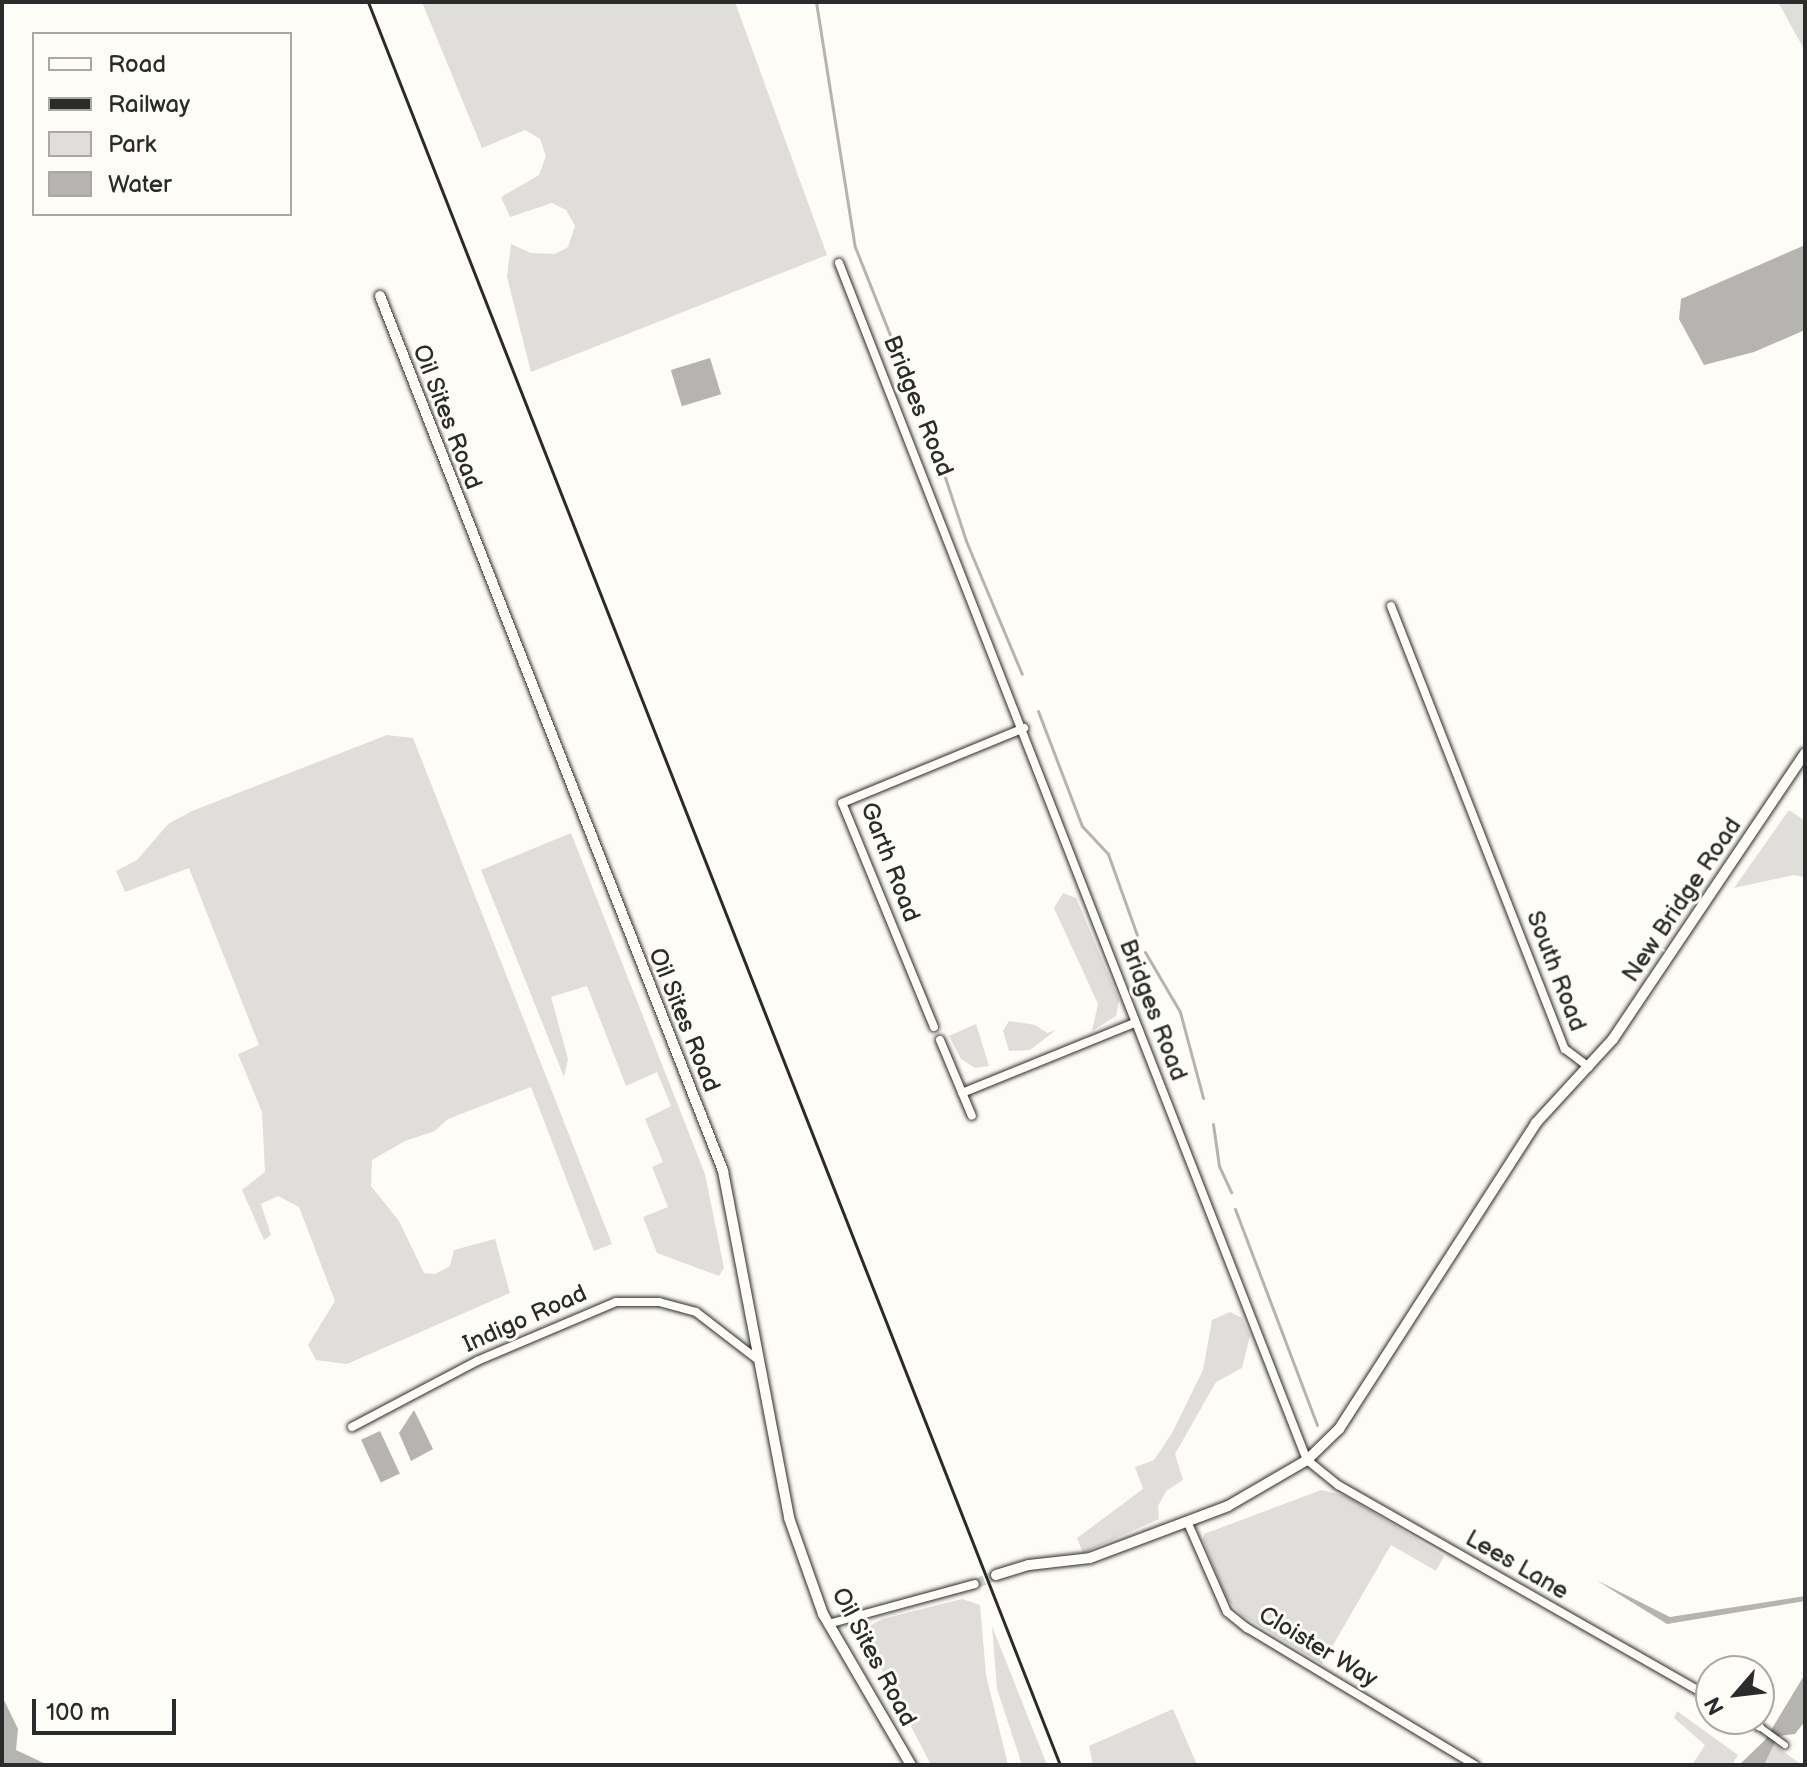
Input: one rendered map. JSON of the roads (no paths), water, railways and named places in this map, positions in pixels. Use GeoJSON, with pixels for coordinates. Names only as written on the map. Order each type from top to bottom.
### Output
{"type":"FeatureCollection","features":[{"type":"Feature","properties":{"kind":"street","name":"Bridges Road"},"geometry":{"type":"LineString","coordinates":[[839,263],[1024,728],[1134,1023],[1307,1460]]}},
{"type":"Feature","properties":{"kind":"street","name":"Oil Sites Road"},"geometry":{"type":"LineString","coordinates":[[380,296],[723,1171],[789,1518],[828,1624],[911,1765]]}},
{"type":"Feature","properties":{"kind":"street","name":"South Road"},"geometry":{"type":"LineString","coordinates":[[1391,606],[1565,1049],[1589,1067]]}},
{"type":"Feature","properties":{"kind":"street","name":"Garth Road"},"geometry":{"type":"LineString","coordinates":[[934,1027],[842,803],[1024,728]]}},
{"type":"Feature","properties":{"kind":"street","name":"New Bridge Road"},"geometry":{"type":"LineString","coordinates":[[1589,1067],[1804,757]]}},
{"type":"Feature","properties":{"kind":"street"},"geometry":{"type":"LineString","coordinates":[[962,1093],[1134,1023]]}},
{"type":"Feature","properties":{"kind":"street"},"geometry":{"type":"LineString","coordinates":[[940,1040],[972,1116]]}},
{"type":"Feature","properties":{"kind":"street"},"geometry":{"type":"LineString","coordinates":[[996,1575],[1029,1565],[1090,1558],[1268,1486],[1307,1460],[1365,1394],[1536,1123],[1589,1067]]}},
{"type":"Feature","properties":{"kind":"street","name":"Indigo Road"},"geometry":{"type":"LineString","coordinates":[[352,1427],[465,1367],[616,1302],[659,1302],[696,1312],[758,1360]]}},
{"type":"Feature","properties":{"kind":"street","name":"Lees Lane"},"geometry":{"type":"LineString","coordinates":[[1307,1460],[1338,1485],[1695,1689]]}},
{"type":"Feature","properties":{"kind":"street","name":"Cloister Way"},"geometry":{"type":"LineString","coordinates":[[1187,1521],[1220,1599],[1247,1628],[1475,1765]]}},
{"type":"Feature","properties":{"kind":"street"},"geometry":{"type":"LineString","coordinates":[[828,1624],[975,1584]]}},
{"type":"Feature","properties":{"kind":"street"},"geometry":{"type":"LineString","coordinates":[[1771,1735],[1785,1745]]}},
{"type":"Feature","properties":{"kind":"water"},"geometry":{"type":"Polygon","coordinates":[[[1805,245],[1805,330],[1754,352],[1704,365],[1679,319],[1681,299],[1805,245]]]}},
{"type":"Feature","properties":{"kind":"water"},"geometry":{"type":"Polygon","coordinates":[[[710,358],[721,394],[682,406],[671,370],[710,358]]]}},
{"type":"Feature","properties":{"kind":"water"},"geometry":{"type":"Polygon","coordinates":[[[414,1410],[433,1449],[411,1461],[399,1433],[414,1410]]]}},
{"type":"Feature","properties":{"kind":"water"},"geometry":{"type":"Polygon","coordinates":[[[380,1431],[400,1474],[381,1482],[361,1440],[380,1431]]]}},
{"type":"Feature","properties":{"kind":"water"},"geometry":{"type":"Polygon","coordinates":[[[1596,1580],[1670,1617],[1805,1596],[1805,1601],[1667,1624],[1596,1580]]]}},
{"type":"Feature","properties":{"kind":"water"},"geometry":{"type":"Polygon","coordinates":[[[1805,1674],[1805,1721],[1795,1734],[1778,1736],[1764,1765],[1739,1765],[1768,1735],[1775,1735],[1775,1724],[1805,1674]]]}},
{"type":"Feature","properties":{"kind":"water"},"geometry":{"type":"Polygon","coordinates":[[[2,1696],[18,1729],[16,1750],[48,1765],[2,1765],[2,1696]]]}},
{"type":"Feature","properties":{"kind":"waterway"},"geometry":{"type":"LineString","coordinates":[[816,2],[855,247],[913,393]]}},
{"type":"Feature","properties":{"kind":"waterway"},"geometry":{"type":"LineString","coordinates":[[935,447],[966,541],[1022,674]]}},
{"type":"Feature","properties":{"kind":"waterway"},"geometry":{"type":"LineString","coordinates":[[1038,711],[1082,826],[1108,854],[1137,935]]}},
{"type":"Feature","properties":{"kind":"waterway"},"geometry":{"type":"LineString","coordinates":[[1145,952],[1180,1012],[1203,1098]]}},
{"type":"Feature","properties":{"kind":"waterway"},"geometry":{"type":"LineString","coordinates":[[1213,1124],[1219,1166],[1231,1192]]}},
{"type":"Feature","properties":{"kind":"waterway"},"geometry":{"type":"LineString","coordinates":[[1235,1209],[1317,1425]]}},
{"type":"Feature","properties":{"kind":"tunnel"},"geometry":{"type":"LineString","coordinates":[[975,1584],[996,1575]]}},
{"type":"Feature","properties":{"kind":"railway"},"geometry":{"type":"LineString","coordinates":[[368,2],[1060,1765]]}}]}
